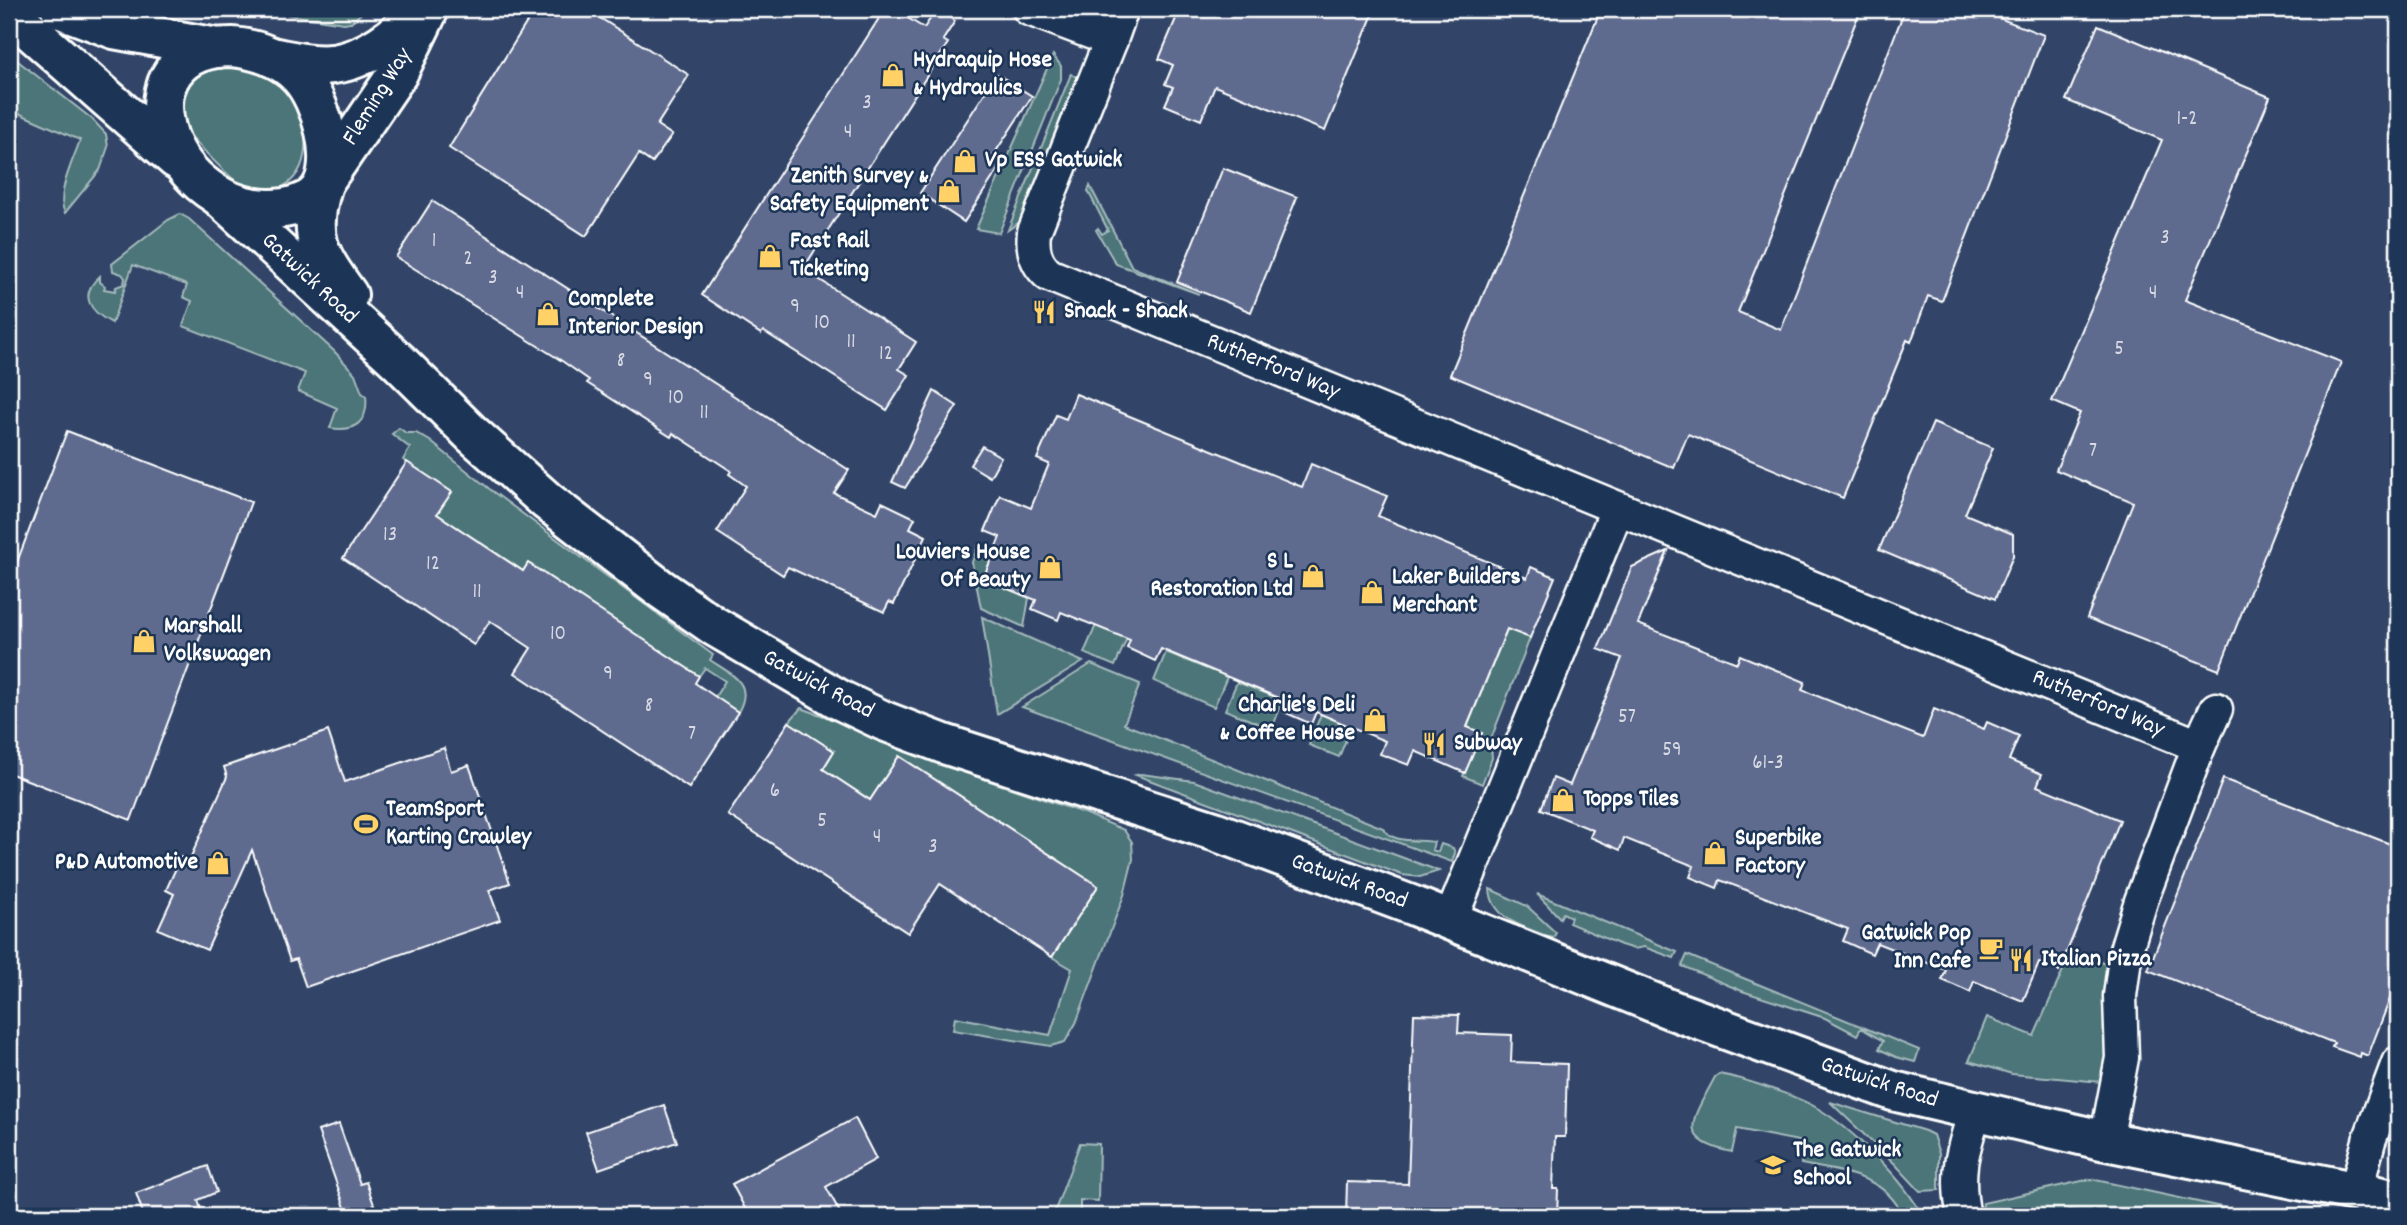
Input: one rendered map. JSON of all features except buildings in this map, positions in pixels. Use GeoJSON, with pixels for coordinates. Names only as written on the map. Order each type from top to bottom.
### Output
{"type":"FeatureCollection","features":[{"type":"Feature","properties":{"kind":"street"},"geometry":{"type":"LineString","coordinates":[[9,12],[220,197],[253,208],[277,209],[309,200],[323,185],[327,167],[327,143],[323,123],[315,100],[299,75],[270,56],[244,48],[217,48],[114,29],[61,9]]}},
{"type":"Feature","properties":{"kind":"street","name":"Fleming Way"},"geometry":{"type":"LineString","coordinates":[[270,56],[316,64],[347,61],[365,53],[395,33],[421,9]]}},
{"type":"Feature","properties":{"kind":"street","name":"Fleming Way"},"geometry":{"type":"LineString","coordinates":[[323,185],[398,73],[429,9]]}},
{"type":"Feature","properties":{"kind":"street"},"geometry":{"type":"LineString","coordinates":[[1029,9],[1111,40]]}},
{"type":"Feature","properties":{"kind":"street","name":"Rutherford Way"},"geometry":{"type":"LineString","coordinates":[[1122,9],[1034,232],[1035,257],[1045,271],[1079,289],[2199,746]]}},
{"type":"Feature","properties":{"kind":"street"},"geometry":{"type":"LineString","coordinates":[[180,163],[165,123],[164,101],[168,79],[181,64],[199,53],[217,48]]}},
{"type":"Feature","properties":{"kind":"street","name":"Gatwick Road"},"geometry":{"type":"LineString","coordinates":[[323,185],[314,222],[318,249],[328,268],[398,361]]}},
{"type":"Feature","properties":{"kind":"street","name":"Gatwick Road"},"geometry":{"type":"LineString","coordinates":[[220,197],[398,361],[472,434],[547,501],[633,568],[684,606],[734,638],[840,700],[911,733],[1177,817],[1450,920],[1672,1010],[1908,1096],[2398,1200]]}},
{"type":"Feature","properties":{"kind":"street"},"geometry":{"type":"LineString","coordinates":[[1450,920],[1617,509]]}},
{"type":"Feature","properties":{"kind":"street"},"geometry":{"type":"LineString","coordinates":[[2106,1140],[2122,1059],[2120,996],[2126,950],[2141,901],[2199,746],[2216,709]]}},
{"type":"Feature","properties":{"kind":"street"},"geometry":{"type":"LineString","coordinates":[[2356,1190],[2369,1140],[2398,1063]]}},
{"type":"Feature","properties":{"kind":"street"},"geometry":{"type":"LineString","coordinates":[[1964,1216],[1959,1195],[1961,1155],[1975,1112]]}},
{"type":"Feature","properties":{"kind":"shaded area"},"geometry":{"type":"Polygon","coordinates":[[[9,9],[2398,9],[2398,1216],[9,1216],[9,9]]]}},
{"type":"Feature","properties":{"kind":"green space"},"geometry":{"type":"Polygon","coordinates":[[[275,9],[364,11],[351,22],[344,23],[289,15],[275,9]]]}},
{"type":"Feature","properties":{"kind":"green space"},"geometry":{"type":"Polygon","coordinates":[[[9,54],[92,119],[106,134],[108,147],[100,170],[65,213],[62,197],[64,187],[80,140],[9,109],[9,54]]]}},
{"type":"Feature","properties":{"kind":"green space"},"geometry":{"type":"Polygon","coordinates":[[[1053,55],[1061,66],[1061,79],[999,233],[976,229],[1053,55]]]}},
{"type":"Feature","properties":{"kind":"green space"},"geometry":{"type":"Polygon","coordinates":[[[216,66],[249,66],[275,82],[288,94],[296,105],[305,133],[303,161],[298,173],[289,183],[272,191],[253,188],[235,180],[193,139],[181,118],[184,92],[200,72],[216,66]]]}},
{"type":"Feature","properties":{"kind":"green space"},"geometry":{"type":"Polygon","coordinates":[[[1071,74],[1078,78],[1021,221],[1008,230],[1071,74]]]}},
{"type":"Feature","properties":{"kind":"green space"},"geometry":{"type":"Polygon","coordinates":[[[1090,186],[1132,267],[1199,294],[1116,264],[1096,230],[1098,228],[1102,234],[1108,230],[1088,191],[1090,186]]]}},
{"type":"Feature","properties":{"kind":"green space"},"geometry":{"type":"Polygon","coordinates":[[[180,214],[189,219],[334,351],[355,374],[362,393],[366,396],[365,413],[358,424],[339,429],[330,428],[337,408],[298,391],[305,373],[183,326],[192,301],[183,297],[187,285],[133,265],[112,323],[98,314],[88,296],[93,283],[100,276],[104,289],[115,291],[116,287],[124,284],[125,278],[113,271],[112,264],[168,220],[180,214]]]}},
{"type":"Feature","properties":{"kind":"green space"},"geometry":{"type":"Polygon","coordinates":[[[399,428],[430,441],[492,491],[713,655],[710,660],[733,675],[742,686],[743,702],[738,712],[715,697],[725,681],[705,668],[699,676],[614,620],[523,571],[437,514],[451,492],[403,460],[410,448],[392,434],[399,428]]]}},
{"type":"Feature","properties":{"kind":"green space"},"geometry":{"type":"Polygon","coordinates":[[[978,546],[994,552],[983,579],[1029,598],[1024,627],[981,608],[972,562],[978,546]]]}},
{"type":"Feature","properties":{"kind":"green space"},"geometry":{"type":"Polygon","coordinates":[[[982,617],[1083,662],[997,714],[982,617]]]}},
{"type":"Feature","properties":{"kind":"green space"},"geometry":{"type":"Polygon","coordinates":[[[1096,625],[1127,638],[1115,666],[1084,653],[1096,625]]]}},
{"type":"Feature","properties":{"kind":"green space"},"geometry":{"type":"Polygon","coordinates":[[[1507,629],[1530,638],[1491,739],[1479,740],[1482,733],[1467,727],[1507,629]]]}},
{"type":"Feature","properties":{"kind":"green space"},"geometry":{"type":"Polygon","coordinates":[[[1166,652],[1212,671],[1232,655],[1224,676],[1227,677],[1214,707],[1154,681],[1166,652]]]}},
{"type":"Feature","properties":{"kind":"green space"},"geometry":{"type":"Polygon","coordinates":[[[1091,664],[1140,684],[1124,724],[1383,828],[1392,837],[1434,842],[1432,850],[1438,852],[1441,844],[1453,848],[1455,853],[1452,862],[1022,707],[1091,664]]]}},
{"type":"Feature","properties":{"kind":"green space"},"geometry":{"type":"Polygon","coordinates":[[[1237,682],[1283,700],[1272,729],[1225,710],[1237,682]]]}},
{"type":"Feature","properties":{"kind":"green space"},"geometry":{"type":"Polygon","coordinates":[[[801,708],[849,725],[905,752],[1089,815],[1124,830],[1132,842],[1133,859],[1124,895],[1076,1023],[1065,1042],[1051,1046],[953,1030],[955,1017],[1050,1035],[1072,969],[1052,957],[1098,886],[899,757],[870,800],[823,769],[834,751],[789,722],[801,708]]]}},
{"type":"Feature","properties":{"kind":"green space"},"geometry":{"type":"Polygon","coordinates":[[[1321,714],[1351,727],[1339,757],[1309,745],[1321,714]]]}},
{"type":"Feature","properties":{"kind":"green space"},"geometry":{"type":"Polygon","coordinates":[[[1491,745],[1492,758],[1482,784],[1463,776],[1476,746],[1491,745]]]}},
{"type":"Feature","properties":{"kind":"green space"},"geometry":{"type":"Polygon","coordinates":[[[1136,775],[1194,781],[1439,871],[1420,877],[1402,875],[1136,775]]]}},
{"type":"Feature","properties":{"kind":"green space"},"geometry":{"type":"Polygon","coordinates":[[[1490,889],[1527,906],[1556,933],[1553,938],[1523,927],[1504,916],[1492,900],[1490,889]]]}},
{"type":"Feature","properties":{"kind":"green space"},"geometry":{"type":"Polygon","coordinates":[[[1537,894],[1677,952],[1674,958],[1644,947],[1634,949],[1621,945],[1569,923],[1571,917],[1563,913],[1560,918],[1537,894]]]}},
{"type":"Feature","properties":{"kind":"green space"},"geometry":{"type":"Polygon","coordinates":[[[2072,950],[2108,965],[2108,1037],[2101,1082],[2012,1074],[1969,1061],[1987,1017],[2034,1036],[2072,950]]]}},
{"type":"Feature","properties":{"kind":"green space"},"geometry":{"type":"Polygon","coordinates":[[[1687,955],[1919,1050],[1915,1062],[1879,1049],[1883,1041],[1861,1028],[1857,1035],[1825,1018],[1742,991],[1682,966],[1687,955]]]}},
{"type":"Feature","properties":{"kind":"green space"},"geometry":{"type":"Polygon","coordinates":[[[1719,1074],[1783,1093],[1808,1103],[1830,1117],[1861,1141],[1890,1171],[1922,1216],[1903,1216],[1885,1191],[1860,1177],[1801,1164],[1804,1142],[1737,1129],[1732,1152],[1701,1141],[1695,1133],[1696,1115],[1719,1074]]]}},
{"type":"Feature","properties":{"kind":"green space"},"geometry":{"type":"Polygon","coordinates":[[[1830,1102],[1933,1135],[1939,1154],[1939,1190],[1920,1191],[1830,1102]]]}},
{"type":"Feature","properties":{"kind":"green space"},"geometry":{"type":"Polygon","coordinates":[[[1080,1143],[1099,1144],[1098,1201],[1080,1200],[1080,1216],[1053,1216],[1080,1143]]]}},
{"type":"Feature","properties":{"kind":"green space"},"geometry":{"type":"Polygon","coordinates":[[[2091,1179],[2263,1216],[2099,1216],[2069,1210],[2067,1216],[1982,1216],[1983,1203],[2091,1179]]]}},
{"type":"Feature","properties":{"kind":"place","name":"Hydraquip Hose & Hydraulics"},"geometry":{"type":"Point","coordinates":[893,75]}},
{"type":"Feature","properties":{"kind":"place","name":"Vp ESS Gatwick"},"geometry":{"type":"Point","coordinates":[965,161]}},
{"type":"Feature","properties":{"kind":"place","name":"Zenith Survey & Safety Equipment"},"geometry":{"type":"Point","coordinates":[949,191]}},
{"type":"Feature","properties":{"kind":"place","name":"Fast Rail Ticketing"},"geometry":{"type":"Point","coordinates":[770,256]}},
{"type":"Feature","properties":{"kind":"place","name":"Snack - Shack"},"geometry":{"type":"Point","coordinates":[1044,312]}},
{"type":"Feature","properties":{"kind":"place","name":"Complete Interior Design"},"geometry":{"type":"Point","coordinates":[548,314]}},
{"type":"Feature","properties":{"kind":"place","name":"Louviers House Of Beauty"},"geometry":{"type":"Point","coordinates":[1050,567]}},
{"type":"Feature","properties":{"kind":"place","name":"S L Restoration Ltd"},"geometry":{"type":"Point","coordinates":[1313,576]}},
{"type":"Feature","properties":{"kind":"place","name":"Laker Builders Merchant"},"geometry":{"type":"Point","coordinates":[1372,592]}},
{"type":"Feature","properties":{"kind":"place","name":"Marshall Volkswagen"},"geometry":{"type":"Point","coordinates":[144,641]}},
{"type":"Feature","properties":{"kind":"place","name":"Charlie's Deli & Coffee House"},"geometry":{"type":"Point","coordinates":[1375,720]}},
{"type":"Feature","properties":{"kind":"place","name":"Subway"},"geometry":{"type":"Point","coordinates":[1434,744]}},
{"type":"Feature","properties":{"kind":"place","name":"Topps Tiles"},"geometry":{"type":"Point","coordinates":[1563,800]}},
{"type":"Feature","properties":{"kind":"place","name":"TeamSport Karting Crawley"},"geometry":{"type":"Point","coordinates":[366,824]}},
{"type":"Feature","properties":{"kind":"place","name":"Superbike Factory"},"geometry":{"type":"Point","coordinates":[1715,853]}},
{"type":"Feature","properties":{"kind":"place","name":"P&D Automotive"},"geometry":{"type":"Point","coordinates":[218,863]}},
{"type":"Feature","properties":{"kind":"place","name":"Gatwick Pop Inn Cafe"},"geometry":{"type":"Point","coordinates":[1991,948]}},
{"type":"Feature","properties":{"kind":"place","name":"Italian Pizza"},"geometry":{"type":"Point","coordinates":[2021,960]}},
{"type":"Feature","properties":{"kind":"place","name":"The Gatwick School"},"geometry":{"type":"Point","coordinates":[1773,1165]}}]}
